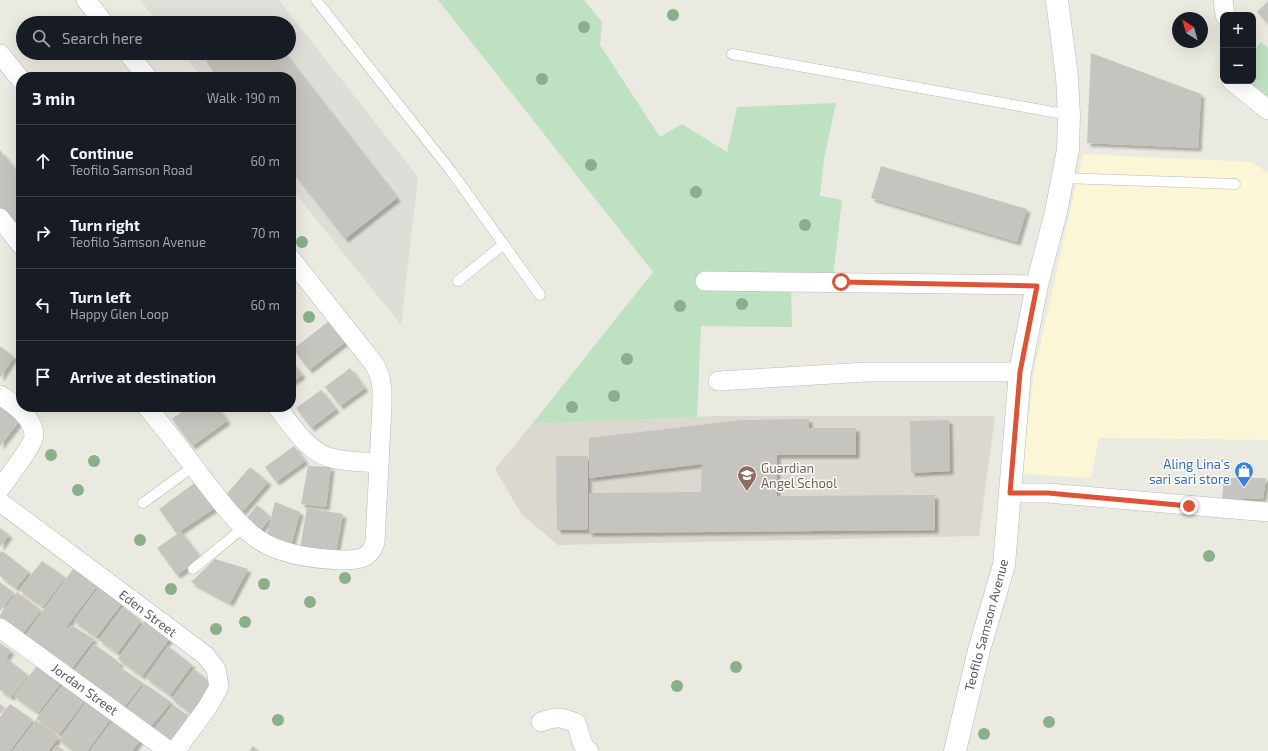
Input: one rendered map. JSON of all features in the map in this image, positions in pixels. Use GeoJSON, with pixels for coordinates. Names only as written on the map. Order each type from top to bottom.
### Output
{"type":"FeatureCollection","features":[{"type":"Feature","properties":{"kind":"main road","name":"Teofilo Samson Avenue"},"geometry":{"type":"LineString","coordinates":[[955,751],[979,650],[1004,565],[1020,372],[1037,286],[1068,150],[1069,115],[1067,77],[1057,0]]}},
{"type":"Feature","properties":{"kind":"street"},"geometry":{"type":"LineString","coordinates":[[86,0],[99,16]]}},
{"type":"Feature","properties":{"kind":"street"},"geometry":{"type":"LineString","coordinates":[[0,54],[16,74]]}},
{"type":"Feature","properties":{"kind":"street"},"geometry":{"type":"LineString","coordinates":[[134,60],[143,72]]}},
{"type":"Feature","properties":{"kind":"street"},"geometry":{"type":"LineString","coordinates":[[1236,84],[1268,110]]}},
{"type":"Feature","properties":{"kind":"street"},"geometry":{"type":"LineString","coordinates":[[0,218],[16,239]]}},
{"type":"Feature","properties":{"kind":"street"},"geometry":{"type":"LineString","coordinates":[[151,412],[224,507],[244,528],[260,540],[277,549],[300,555],[329,559],[364,558],[369,555],[375,542],[382,389],[380,377],[365,352],[296,265]]}},
{"type":"Feature","properties":{"kind":"street"},"geometry":{"type":"LineString","coordinates":[[705,281],[1037,286]]}},
{"type":"Feature","properties":{"kind":"street"},"geometry":{"type":"LineString","coordinates":[[718,381],[866,372],[1020,372]]}},
{"type":"Feature","properties":{"kind":"street"},"geometry":{"type":"LineString","coordinates":[[0,395],[16,408]]}},
{"type":"Feature","properties":{"kind":"street"},"geometry":{"type":"LineString","coordinates":[[0,489],[30,444],[34,435],[32,426],[26,416],[21,412]]}},
{"type":"Feature","properties":{"kind":"street"},"geometry":{"type":"LineString","coordinates":[[281,412],[304,442],[313,450],[335,459],[379,463]]}},
{"type":"Feature","properties":{"kind":"street"},"geometry":{"type":"LineString","coordinates":[[1010,493],[1048,493],[1268,512]]}},
{"type":"Feature","properties":{"kind":"street","name":"Eden Street"},"geometry":{"type":"LineString","coordinates":[[0,502],[205,656],[216,669],[219,687],[207,708],[176,751]]}},
{"type":"Feature","properties":{"kind":"street","name":"Jordan Street"},"geometry":{"type":"LineString","coordinates":[[0,628],[169,751]]}},
{"type":"Feature","properties":{"kind":"street"},"geometry":{"type":"LineString","coordinates":[[541,722],[553,717],[561,717],[576,723],[580,731],[581,741],[584,748],[589,751]]}},
{"type":"Feature","properties":{"kind":"lane"},"geometry":{"type":"LineString","coordinates":[[316,0],[451,171],[540,295]]}},
{"type":"Feature","properties":{"kind":"lane"},"geometry":{"type":"LineString","coordinates":[[732,54],[1069,115]]}},
{"type":"Feature","properties":{"kind":"lane"},"geometry":{"type":"LineString","coordinates":[[1062,178],[1235,184]]}},
{"type":"Feature","properties":{"kind":"lane"},"geometry":{"type":"LineString","coordinates":[[458,281],[504,244]]}},
{"type":"Feature","properties":{"kind":"lane"},"geometry":{"type":"LineString","coordinates":[[143,503],[194,466]]}},
{"type":"Feature","properties":{"kind":"lane"},"geometry":{"type":"LineString","coordinates":[[193,570],[244,528]]}},
{"type":"Feature","properties":{"kind":"shaded area"},"geometry":{"type":"Polygon","coordinates":[[[140,0],[279,0],[292,16],[153,16],[140,0]]]}},
{"type":"Feature","properties":{"kind":"shaded area"},"geometry":{"type":"Polygon","coordinates":[[[296,22],[418,177],[401,325],[296,194],[296,72],[198,72],[188,60],[296,60],[296,22]]]}},
{"type":"Feature","properties":{"kind":"shaded area"},"geometry":{"type":"Polygon","coordinates":[[[1083,154],[1252,162],[1268,173],[1268,440],[1099,438],[1091,478],[1022,474],[1034,372],[1083,154]]]}},
{"type":"Feature","properties":{"kind":"shaded area","name":"Guardian Angel School"},"geometry":{"type":"Polygon","coordinates":[[[715,416],[995,416],[979,536],[558,545],[522,515],[495,469],[532,424],[715,416]]]}},
{"type":"Feature","properties":{"kind":"green space"},"geometry":{"type":"Polygon","coordinates":[[[438,0],[584,0],[602,22],[600,45],[660,137],[682,124],[727,152],[737,107],[836,103],[824,159],[820,196],[842,200],[833,277],[791,276],[792,327],[701,326],[697,417],[532,424],[653,272],[438,0]]]}},
{"type":"Feature","properties":{"kind":"green space"},"geometry":{"type":"Polygon","coordinates":[[[1261,42],[1268,48],[1268,102],[1247,84],[1256,84],[1256,48],[1261,42]]]}},
{"type":"Feature","properties":{"kind":"building"},"geometry":{"type":"Polygon","coordinates":[[[1268,1],[1268,24],[1257,12],[1268,1]]]}},
{"type":"Feature","properties":{"kind":"building"},"geometry":{"type":"Polygon","coordinates":[[[1091,53],[1201,94],[1198,148],[1087,143],[1091,53]]]}},
{"type":"Feature","properties":{"kind":"building"},"geometry":{"type":"Polygon","coordinates":[[[289,60],[397,198],[345,239],[296,176],[296,72],[214,72],[206,61],[289,60]]]}},
{"type":"Feature","properties":{"kind":"building"},"geometry":{"type":"Polygon","coordinates":[[[0,150],[16,171],[16,220],[11,224],[0,208],[0,150]]]}},
{"type":"Feature","properties":{"kind":"building"},"geometry":{"type":"Polygon","coordinates":[[[881,166],[1027,209],[1017,242],[871,198],[881,166]]]}},
{"type":"Feature","properties":{"kind":"building"},"geometry":{"type":"Polygon","coordinates":[[[329,321],[345,342],[309,370],[296,353],[296,347],[329,321]]]}},
{"type":"Feature","properties":{"kind":"building"},"geometry":{"type":"Polygon","coordinates":[[[0,346],[14,357],[0,378],[0,346]]]}},
{"type":"Feature","properties":{"kind":"building"},"geometry":{"type":"Polygon","coordinates":[[[296,367],[302,375],[296,379],[296,367]]]}},
{"type":"Feature","properties":{"kind":"building"},"geometry":{"type":"Polygon","coordinates":[[[350,368],[365,388],[340,406],[325,387],[350,368]]]}},
{"type":"Feature","properties":{"kind":"building"},"geometry":{"type":"Polygon","coordinates":[[[321,390],[336,409],[311,428],[296,408],[321,390]]]}},
{"type":"Feature","properties":{"kind":"building"},"geometry":{"type":"Polygon","coordinates":[[[0,401],[22,418],[0,446],[0,401]]]}},
{"type":"Feature","properties":{"kind":"building"},"geometry":{"type":"Polygon","coordinates":[[[181,412],[221,412],[227,421],[192,446],[172,419],[181,412]]]}},
{"type":"Feature","properties":{"kind":"building"},"geometry":{"type":"Polygon","coordinates":[[[809,419],[809,428],[856,428],[856,455],[777,455],[777,496],[935,495],[935,530],[589,533],[589,493],[701,492],[702,464],[589,478],[589,438],[742,420],[809,419]]]}},
{"type":"Feature","properties":{"kind":"building"},"geometry":{"type":"Polygon","coordinates":[[[949,420],[950,471],[911,473],[910,421],[949,420]]]}},
{"type":"Feature","properties":{"kind":"building"},"geometry":{"type":"Polygon","coordinates":[[[294,446],[305,461],[276,482],[265,467],[294,446]]]}},
{"type":"Feature","properties":{"kind":"building"},"geometry":{"type":"Polygon","coordinates":[[[556,456],[588,456],[588,530],[557,530],[556,456]]]}},
{"type":"Feature","properties":{"kind":"building"},"geometry":{"type":"Polygon","coordinates":[[[308,466],[331,467],[326,507],[301,504],[308,466]]]}},
{"type":"Feature","properties":{"kind":"building"},"geometry":{"type":"Polygon","coordinates":[[[250,467],[268,482],[242,512],[224,497],[250,467]]]}},
{"type":"Feature","properties":{"kind":"building","name":"Aling Lina's sari sari store"},"geometry":{"type":"Polygon","coordinates":[[[1224,478],[1266,478],[1263,498],[1222,500],[1224,478]]]}},
{"type":"Feature","properties":{"kind":"building"},"geometry":{"type":"Polygon","coordinates":[[[196,482],[215,508],[180,531],[201,558],[177,575],[157,548],[177,534],[159,509],[196,482]]]}},
{"type":"Feature","properties":{"kind":"building"},"geometry":{"type":"Polygon","coordinates":[[[275,502],[300,512],[291,546],[266,539],[275,502]]]}},
{"type":"Feature","properties":{"kind":"building"},"geometry":{"type":"Polygon","coordinates":[[[257,505],[271,517],[260,531],[246,519],[257,505]]]}},
{"type":"Feature","properties":{"kind":"building"},"geometry":{"type":"Polygon","coordinates":[[[307,508],[343,514],[336,552],[300,548],[307,508]]]}},
{"type":"Feature","properties":{"kind":"building"},"geometry":{"type":"Polygon","coordinates":[[[0,528],[9,535],[0,547],[0,528]]]}},
{"type":"Feature","properties":{"kind":"building"},"geometry":{"type":"Polygon","coordinates":[[[2,551],[29,572],[16,588],[0,576],[0,553],[2,551]]]}},
{"type":"Feature","properties":{"kind":"building"},"geometry":{"type":"Polygon","coordinates":[[[215,559],[248,569],[230,603],[191,582],[215,559]]]}},
{"type":"Feature","properties":{"kind":"building"},"geometry":{"type":"Polygon","coordinates":[[[42,561],[65,577],[43,607],[19,590],[42,561]]]}},
{"type":"Feature","properties":{"kind":"building"},"geometry":{"type":"Polygon","coordinates":[[[73,569],[97,586],[66,627],[68,629],[71,625],[94,639],[70,671],[48,655],[51,650],[45,658],[22,640],[73,569]]]}},
{"type":"Feature","properties":{"kind":"building"},"geometry":{"type":"Polygon","coordinates":[[[0,582],[14,593],[0,611],[0,582]]]}},
{"type":"Feature","properties":{"kind":"building"},"geometry":{"type":"Polygon","coordinates":[[[99,587],[122,603],[96,637],[74,621],[99,587]]]}},
{"type":"Feature","properties":{"kind":"building"},"geometry":{"type":"Polygon","coordinates":[[[17,592],[41,610],[21,636],[0,620],[0,615],[17,592]]]}},
{"type":"Feature","properties":{"kind":"building"},"geometry":{"type":"Polygon","coordinates":[[[123,607],[141,621],[117,653],[99,640],[123,607]]]}},
{"type":"Feature","properties":{"kind":"building"},"geometry":{"type":"Polygon","coordinates":[[[145,621],[170,638],[142,676],[118,659],[145,621]]]}},
{"type":"Feature","properties":{"kind":"building"},"geometry":{"type":"Polygon","coordinates":[[[0,643],[11,651],[6,658],[28,675],[11,697],[0,690],[0,643]]]}},
{"type":"Feature","properties":{"kind":"building"},"geometry":{"type":"Polygon","coordinates":[[[94,644],[120,663],[118,666],[143,683],[121,711],[72,674],[94,644]]]}},
{"type":"Feature","properties":{"kind":"building"},"geometry":{"type":"Polygon","coordinates":[[[168,646],[192,665],[170,695],[146,678],[168,646]]]}},
{"type":"Feature","properties":{"kind":"building"},"geometry":{"type":"Polygon","coordinates":[[[40,662],[63,680],[38,713],[14,696],[40,662]]]}},
{"type":"Feature","properties":{"kind":"building"},"geometry":{"type":"Polygon","coordinates":[[[194,669],[215,686],[194,716],[172,699],[194,669]]]}},
{"type":"Feature","properties":{"kind":"building"},"geometry":{"type":"Polygon","coordinates":[[[65,682],[87,698],[59,734],[36,719],[65,682]]]}},
{"type":"Feature","properties":{"kind":"building"},"geometry":{"type":"Polygon","coordinates":[[[145,684],[171,702],[148,730],[124,712],[145,684]]]}},
{"type":"Feature","properties":{"kind":"building"},"geometry":{"type":"Polygon","coordinates":[[[89,698],[113,716],[87,751],[74,751],[59,740],[89,698]]]}},
{"type":"Feature","properties":{"kind":"building"},"geometry":{"type":"Polygon","coordinates":[[[0,704],[5,708],[0,714],[0,704]]]}},
{"type":"Feature","properties":{"kind":"building"},"geometry":{"type":"Polygon","coordinates":[[[10,704],[33,720],[10,751],[0,751],[0,717],[10,704]]]}},
{"type":"Feature","properties":{"kind":"building"},"geometry":{"type":"Polygon","coordinates":[[[173,705],[192,718],[172,746],[153,731],[173,705]]]}},
{"type":"Feature","properties":{"kind":"building"},"geometry":{"type":"Polygon","coordinates":[[[114,719],[142,737],[132,751],[90,751],[114,719]]]}},
{"type":"Feature","properties":{"kind":"building"},"geometry":{"type":"Polygon","coordinates":[[[36,720],[59,737],[48,751],[13,751],[36,720]]]}},
{"type":"Feature","properties":{"kind":"building"},"geometry":{"type":"Polygon","coordinates":[[[57,745],[64,751],[52,751],[57,745]]]}},
{"type":"Feature","properties":{"kind":"building"},"geometry":{"type":"Polygon","coordinates":[[[253,746],[259,751],[249,751],[253,746]]]}},
{"type":"Feature","properties":{"kind":"place","name":"Aling Lina's sari sari store"},"geometry":{"type":"Point","coordinates":[1244,488]}},
{"type":"Feature","properties":{"kind":"place","name":"Guardian Angel School"},"geometry":{"type":"Point","coordinates":[747,492]}},
{"type":"Feature","properties":{"kind":"route"},"geometry":{"type":"LineString","coordinates":[[841,282],[1037,286],[1020,372],[1010,493],[1048,493],[1189,506]]}}]}
